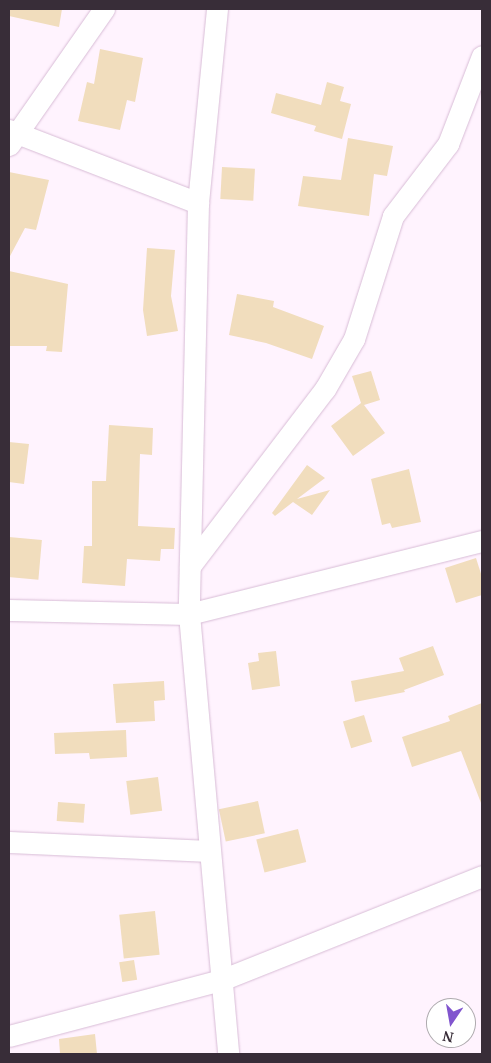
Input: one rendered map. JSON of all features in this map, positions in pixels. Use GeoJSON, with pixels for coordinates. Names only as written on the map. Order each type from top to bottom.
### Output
{"type":"FeatureCollection","features":[{"type":"Feature","properties":{"kind":"street"},"geometry":{"type":"LineString","coordinates":[[104,9],[11,136],[198,203]]}},
{"type":"Feature","properties":{"kind":"street"},"geometry":{"type":"LineString","coordinates":[[217,9],[198,203],[189,614],[228,1054]]}},
{"type":"Feature","properties":{"kind":"street"},"geometry":{"type":"LineString","coordinates":[[190,566],[325,389],[354,339],[393,216],[448,144],[482,59]]}},
{"type":"Feature","properties":{"kind":"street"},"geometry":{"type":"LineString","coordinates":[[9,610],[189,614],[482,541]]}},
{"type":"Feature","properties":{"kind":"street"},"geometry":{"type":"LineString","coordinates":[[9,842],[210,850]]}},
{"type":"Feature","properties":{"kind":"street"},"geometry":{"type":"LineString","coordinates":[[9,1036],[221,980],[482,876]]}},
{"type":"Feature","properties":{"kind":"building"},"geometry":{"type":"Polygon","coordinates":[[[9,9],[62,9],[59,27],[9,16],[9,9]]]}},
{"type":"Feature","properties":{"kind":"building"},"geometry":{"type":"Polygon","coordinates":[[[100,49],[143,58],[135,102],[127,100],[120,130],[78,121],[87,82],[94,84],[100,49]]]}},
{"type":"Feature","properties":{"kind":"building"},"geometry":{"type":"Polygon","coordinates":[[[327,82],[344,87],[340,101],[351,104],[342,139],[314,131],[316,126],[271,113],[276,93],[321,105],[327,82]]]}},
{"type":"Feature","properties":{"kind":"building"},"geometry":{"type":"Polygon","coordinates":[[[348,138],[393,146],[387,176],[374,174],[369,216],[298,206],[303,176],[341,180],[348,138]]]}},
{"type":"Feature","properties":{"kind":"building"},"geometry":{"type":"Polygon","coordinates":[[[222,167],[255,169],[253,201],[220,199],[222,167]]]}},
{"type":"Feature","properties":{"kind":"building"},"geometry":{"type":"Polygon","coordinates":[[[9,172],[49,180],[36,230],[25,228],[9,258],[9,172]]]}},
{"type":"Feature","properties":{"kind":"building"},"geometry":{"type":"Polygon","coordinates":[[[147,248],[175,250],[171,296],[178,331],[147,336],[143,310],[147,248]]]}},
{"type":"Feature","properties":{"kind":"building"},"geometry":{"type":"Polygon","coordinates":[[[9,271],[68,284],[62,352],[46,351],[47,346],[9,346],[9,271]]]}},
{"type":"Feature","properties":{"kind":"building"},"geometry":{"type":"Polygon","coordinates":[[[237,294],[274,301],[273,307],[324,326],[312,359],[266,343],[229,335],[237,294]]]}},
{"type":"Feature","properties":{"kind":"building"},"geometry":{"type":"Polygon","coordinates":[[[371,371],[380,400],[364,405],[385,433],[353,456],[331,426],[361,403],[352,376],[371,371]]]}},
{"type":"Feature","properties":{"kind":"building"},"geometry":{"type":"Polygon","coordinates":[[[109,425],[153,428],[152,455],[140,454],[138,526],[175,528],[174,549],[161,549],[160,561],[127,559],[125,586],[82,583],[84,546],[92,546],[92,481],[106,481],[109,425]]]}},
{"type":"Feature","properties":{"kind":"building"},"geometry":{"type":"Polygon","coordinates":[[[9,442],[29,444],[24,484],[9,482],[9,442]]]}},
{"type":"Feature","properties":{"kind":"building"},"geometry":{"type":"Polygon","coordinates":[[[307,465],[325,478],[297,499],[330,490],[312,515],[293,502],[275,516],[272,513],[307,465]]]}},
{"type":"Feature","properties":{"kind":"building"},"geometry":{"type":"Polygon","coordinates":[[[409,469],[421,522],[392,528],[390,523],[382,525],[371,479],[409,469]]]}},
{"type":"Feature","properties":{"kind":"building"},"geometry":{"type":"Polygon","coordinates":[[[9,537],[42,540],[38,580],[9,577],[9,537]]]}},
{"type":"Feature","properties":{"kind":"building"},"geometry":{"type":"Polygon","coordinates":[[[476,558],[482,577],[482,595],[456,603],[445,568],[476,558]]]}},
{"type":"Feature","properties":{"kind":"building"},"geometry":{"type":"Polygon","coordinates":[[[433,646],[444,675],[404,690],[405,692],[355,702],[351,681],[404,671],[399,658],[433,646]]]}},
{"type":"Feature","properties":{"kind":"building"},"geometry":{"type":"Polygon","coordinates":[[[276,651],[280,686],[252,690],[248,663],[259,661],[258,653],[276,651]]]}},
{"type":"Feature","properties":{"kind":"building"},"geometry":{"type":"Polygon","coordinates":[[[164,681],[165,700],[154,701],[155,721],[116,723],[113,684],[164,681]]]}},
{"type":"Feature","properties":{"kind":"building"},"geometry":{"type":"Polygon","coordinates":[[[482,703],[481,803],[461,751],[412,767],[402,737],[450,721],[448,716],[482,703]]]}},
{"type":"Feature","properties":{"kind":"building"},"geometry":{"type":"Polygon","coordinates":[[[364,715],[372,742],[351,748],[343,721],[364,715]]]}},
{"type":"Feature","properties":{"kind":"building"},"geometry":{"type":"Polygon","coordinates":[[[126,730],[127,757],[90,759],[89,753],[55,754],[54,733],[126,730]]]}},
{"type":"Feature","properties":{"kind":"building"},"geometry":{"type":"Polygon","coordinates":[[[158,777],[162,811],[130,815],[126,781],[158,777]]]}},
{"type":"Feature","properties":{"kind":"building"},"geometry":{"type":"Polygon","coordinates":[[[258,801],[265,833],[226,842],[219,809],[258,801]]]}},
{"type":"Feature","properties":{"kind":"building"},"geometry":{"type":"Polygon","coordinates":[[[58,802],[85,804],[84,823],[57,821],[58,802]]]}},
{"type":"Feature","properties":{"kind":"building"},"geometry":{"type":"Polygon","coordinates":[[[298,829],[306,862],[265,872],[256,839],[298,829]]]}},
{"type":"Feature","properties":{"kind":"building"},"geometry":{"type":"Polygon","coordinates":[[[155,911],[160,955],[124,959],[119,915],[155,911]]]}},
{"type":"Feature","properties":{"kind":"building"},"geometry":{"type":"Polygon","coordinates":[[[134,960],[137,980],[122,982],[119,962],[134,960]]]}},
{"type":"Feature","properties":{"kind":"building"},"geometry":{"type":"Polygon","coordinates":[[[95,1034],[97,1054],[60,1054],[59,1039],[95,1034]]]}}]}
